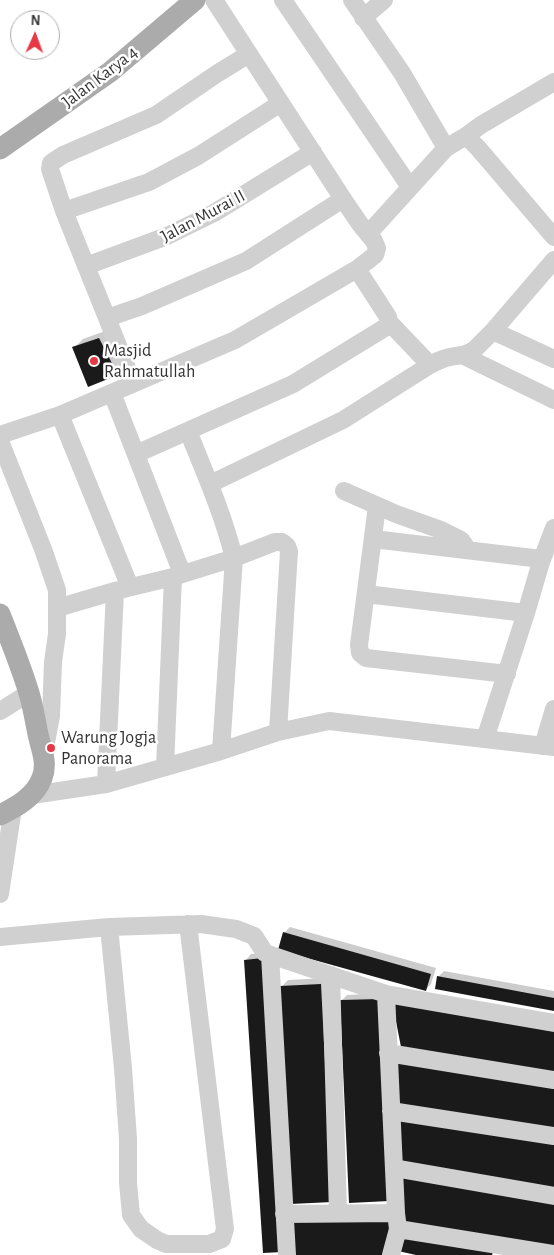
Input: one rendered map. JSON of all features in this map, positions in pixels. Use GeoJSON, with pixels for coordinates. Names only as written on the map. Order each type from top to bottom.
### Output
{"type":"FeatureCollection","features":[{"type":"Feature","properties":{"kind":"main road","name":"Jalan Karya 4"},"geometry":{"type":"LineString","coordinates":[[0,149],[110,72],[195,0]]}},
{"type":"Feature","properties":{"kind":"main road"},"geometry":{"type":"LineString","coordinates":[[0,614],[29,693],[44,753],[42,780],[32,795],[7,812]]}},
{"type":"Feature","properties":{"kind":"street"},"geometry":{"type":"LineString","coordinates":[[0,436],[60,415],[235,340],[356,269],[377,252],[374,241],[343,198],[214,0]]}},
{"type":"Feature","properties":{"kind":"street"},"geometry":{"type":"LineString","coordinates":[[283,0],[410,187]]}},
{"type":"Feature","properties":{"kind":"street"},"geometry":{"type":"LineString","coordinates":[[352,0],[402,73],[446,148]]}},
{"type":"Feature","properties":{"kind":"street"},"geometry":{"type":"LineString","coordinates":[[363,18],[384,0]]}},
{"type":"Feature","properties":{"kind":"street"},"geometry":{"type":"LineString","coordinates":[[133,383],[64,212],[50,169],[51,163],[63,155],[156,115],[249,54]]}},
{"type":"Feature","properties":{"kind":"street"},"geometry":{"type":"LineString","coordinates":[[368,234],[446,148],[554,82]]}},
{"type":"Feature","properties":{"kind":"street"},"geometry":{"type":"LineString","coordinates":[[64,212],[149,182],[198,156],[281,104]]}},
{"type":"Feature","properties":{"kind":"street"},"geometry":{"type":"LineString","coordinates":[[466,136],[554,237]]}},
{"type":"Feature","properties":{"kind":"street","name":"Jalan Murai II"},"geometry":{"type":"LineString","coordinates":[[86,266],[167,236],[214,213],[313,152]]}},
{"type":"Feature","properties":{"kind":"street"},"geometry":{"type":"LineString","coordinates":[[107,318],[142,306],[246,261],[343,198]]}},
{"type":"Feature","properties":{"kind":"street"},"geometry":{"type":"LineString","coordinates":[[210,484],[343,420],[430,365],[451,356],[462,356],[470,353],[493,330],[554,260]]}},
{"type":"Feature","properties":{"kind":"street"},"geometry":{"type":"LineString","coordinates":[[356,269],[388,317],[389,322],[430,365]]}},
{"type":"Feature","properties":{"kind":"street"},"geometry":{"type":"LineString","coordinates":[[136,454],[293,384],[386,327],[389,322]]}},
{"type":"Feature","properties":{"kind":"street"},"geometry":{"type":"LineString","coordinates":[[493,330],[552,354]]}},
{"type":"Feature","properties":{"kind":"street"},"geometry":{"type":"LineString","coordinates":[[462,356],[554,400]]}},
{"type":"Feature","properties":{"kind":"street"},"geometry":{"type":"LineString","coordinates":[[112,393],[178,563],[165,768]]}},
{"type":"Feature","properties":{"kind":"street"},"geometry":{"type":"LineString","coordinates":[[60,415],[122,589],[106,784]]}},
{"type":"Feature","properties":{"kind":"street"},"geometry":{"type":"LineString","coordinates":[[188,431],[210,484],[234,558],[221,751]]}},
{"type":"Feature","properties":{"kind":"street"},"geometry":{"type":"LineString","coordinates":[[0,442],[56,590],[57,634],[53,662],[51,716],[44,753]]}},
{"type":"Feature","properties":{"kind":"street"},"geometry":{"type":"LineString","coordinates":[[344,491],[376,506],[440,530],[461,540],[468,550]]}},
{"type":"Feature","properties":{"kind":"street"},"geometry":{"type":"LineString","coordinates":[[376,506],[359,645],[360,653],[366,658],[507,674]]}},
{"type":"Feature","properties":{"kind":"street"},"geometry":{"type":"LineString","coordinates":[[485,739],[554,528]]}},
{"type":"Feature","properties":{"kind":"street"},"geometry":{"type":"LineString","coordinates":[[373,539],[532,558],[542,562]]}},
{"type":"Feature","properties":{"kind":"street"},"geometry":{"type":"LineString","coordinates":[[57,608],[178,575],[234,558],[275,542],[282,542],[289,551],[278,732]]}},
{"type":"Feature","properties":{"kind":"street"},"geometry":{"type":"LineString","coordinates":[[366,594],[526,614]]}},
{"type":"Feature","properties":{"kind":"street"},"geometry":{"type":"LineString","coordinates":[[0,711],[29,693]]}},
{"type":"Feature","properties":{"kind":"street"},"geometry":{"type":"LineString","coordinates":[[32,795],[106,784],[165,768],[278,732],[329,721],[548,746],[554,709]]}},
{"type":"Feature","properties":{"kind":"street"},"geometry":{"type":"LineString","coordinates":[[0,894],[7,812]]}},
{"type":"Feature","properties":{"kind":"street"},"geometry":{"type":"LineString","coordinates":[[109,927],[123,1068],[131,1215],[141,1229],[166,1244],[209,1244],[222,1239],[224,1229],[188,924]]}},
{"type":"Feature","properties":{"kind":"street"},"geometry":{"type":"LineString","coordinates":[[0,937],[109,927],[188,924],[236,929],[254,936],[265,954],[386,994],[554,1023]]}},
{"type":"Feature","properties":{"kind":"street"},"geometry":{"type":"LineString","coordinates":[[270,955],[287,1255]]}},
{"type":"Feature","properties":{"kind":"street"},"geometry":{"type":"LineString","coordinates":[[331,975],[338,1213]]}},
{"type":"Feature","properties":{"kind":"street"},"geometry":{"type":"LineString","coordinates":[[386,994],[397,1221],[391,1255]]}},
{"type":"Feature","properties":{"kind":"street"},"geometry":{"type":"LineString","coordinates":[[388,1053],[554,1080]]}},
{"type":"Feature","properties":{"kind":"street"},"geometry":{"type":"LineString","coordinates":[[391,1111],[554,1136]]}},
{"type":"Feature","properties":{"kind":"street"},"geometry":{"type":"LineString","coordinates":[[394,1168],[554,1196]]}},
{"type":"Feature","properties":{"kind":"street"},"geometry":{"type":"LineString","coordinates":[[284,1214],[338,1213],[397,1221],[500,1250],[554,1254]]}},
{"type":"Feature","properties":{"kind":"building","name":"Masjid Rahmatullah"},"geometry":{"type":"Polygon","coordinates":[[[99,338],[118,375],[88,387],[72,347],[99,338]]]}},
{"type":"Feature","properties":{"kind":"building"},"geometry":{"type":"Polygon","coordinates":[[[283,932],[431,974],[426,991],[278,950],[283,932]]]}},
{"type":"Feature","properties":{"kind":"building"},"geometry":{"type":"Polygon","coordinates":[[[263,958],[282,1252],[263,1253],[244,960],[263,958]]]}},
{"type":"Feature","properties":{"kind":"building"},"geometry":{"type":"Polygon","coordinates":[[[437,976],[554,998],[554,1011],[435,989],[437,976]]]}},
{"type":"Feature","properties":{"kind":"building"},"geometry":{"type":"Polygon","coordinates":[[[321,984],[332,1202],[291,1204],[280,986],[321,984]]]}},
{"type":"Feature","properties":{"kind":"building"},"geometry":{"type":"Polygon","coordinates":[[[380,999],[389,1201],[349,1203],[340,1000],[380,999]]]}},
{"type":"Feature","properties":{"kind":"building"},"geometry":{"type":"Polygon","coordinates":[[[392,1001],[554,1031],[554,1073],[401,1047],[392,1001]]]}},
{"type":"Feature","properties":{"kind":"building"},"geometry":{"type":"Polygon","coordinates":[[[395,1059],[554,1087],[554,1130],[399,1104],[395,1059]]]}},
{"type":"Feature","properties":{"kind":"building"},"geometry":{"type":"Polygon","coordinates":[[[397,1118],[554,1142],[554,1190],[399,1164],[397,1118]]]}},
{"type":"Feature","properties":{"kind":"building"},"geometry":{"type":"Polygon","coordinates":[[[402,1177],[554,1203],[554,1247],[405,1223],[402,1177]]]}},
{"type":"Feature","properties":{"kind":"building"},"geometry":{"type":"Polygon","coordinates":[[[390,1220],[393,1227],[384,1255],[292,1255],[291,1222],[390,1220]]]}},
{"type":"Feature","properties":{"kind":"building"},"geometry":{"type":"Polygon","coordinates":[[[402,1233],[493,1252],[492,1255],[416,1255],[398,1251],[402,1233]]]}},
{"type":"Feature","properties":{"kind":"place","name":"Masjid Rahmatullah"},"geometry":{"type":"Point","coordinates":[94,361]}},
{"type":"Feature","properties":{"kind":"place","name":"Warung Jogja Panorama"},"geometry":{"type":"Point","coordinates":[51,748]}}]}
